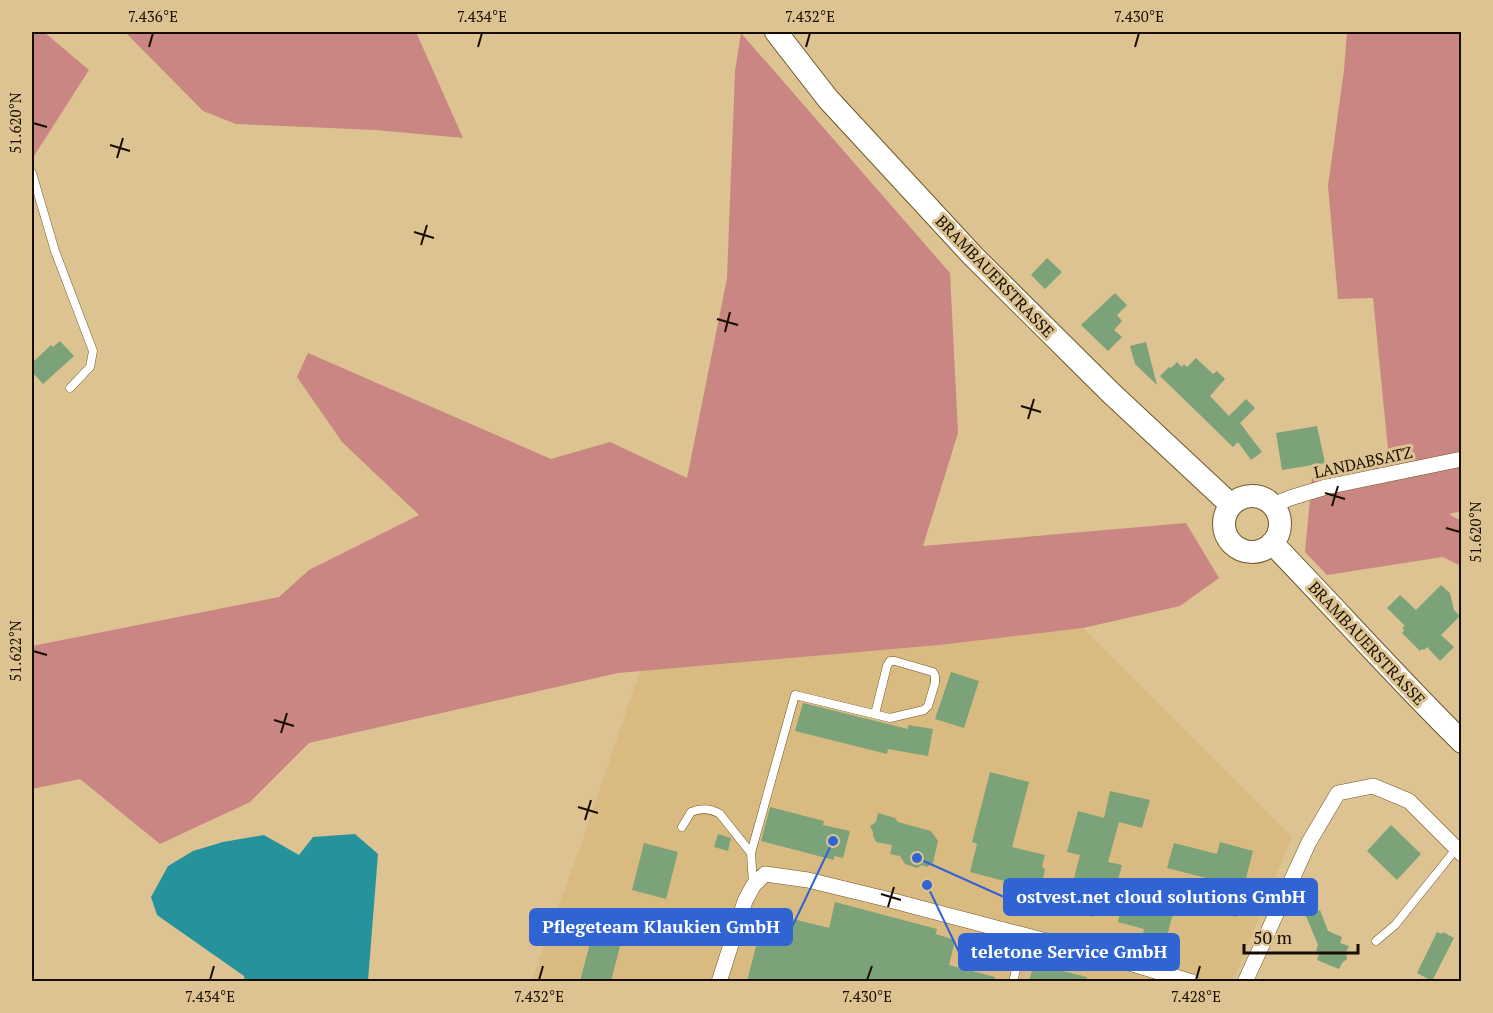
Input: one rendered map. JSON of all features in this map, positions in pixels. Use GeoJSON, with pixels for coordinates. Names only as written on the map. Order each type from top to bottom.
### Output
{"type":"FeatureCollection","features":[{"type":"Feature","properties":{"kind":"main road","name":"BRAMBAUERSTRASSE"},"geometry":{"type":"LineString","coordinates":[[776,32],[828,99],[973,256],[1111,393],[1231,505]]}},
{"type":"Feature","properties":{"kind":"main road"},"geometry":{"type":"LineString","coordinates":[[1252,495],[1266,499],[1273,505],[1279,515],[1280,525],[1278,535],[1272,543],[1267,548],[1258,551],[1244,551],[1235,546],[1224,530],[1226,513],[1231,505],[1242,497],[1252,495]]}},
{"type":"Feature","properties":{"kind":"main road","name":"BRAMBAUERSTRASSE"},"geometry":{"type":"LineString","coordinates":[[1272,543],[1461,742]]}},
{"type":"Feature","properties":{"kind":"street","name":"LANDABSATZ"},"geometry":{"type":"LineString","coordinates":[[1273,505],[1326,487],[1461,459]]}},
{"type":"Feature","properties":{"kind":"street"},"geometry":{"type":"LineString","coordinates":[[1245,981],[1309,842],[1338,793],[1373,786],[1409,801],[1459,852]]}},
{"type":"Feature","properties":{"kind":"street"},"geometry":{"type":"LineString","coordinates":[[719,981],[745,901],[753,886],[765,874],[808,880],[1192,981]]}},
{"type":"Feature","properties":{"kind":"lane"},"geometry":{"type":"LineString","coordinates":[[32,172],[55,251],[93,351],[90,367],[70,388]]}},
{"type":"Feature","properties":{"kind":"lane"},"geometry":{"type":"LineString","coordinates":[[753,886],[751,853],[795,695],[890,718],[924,710],[928,706],[935,683],[933,672],[895,661],[890,662],[875,714]]}},
{"type":"Feature","properties":{"kind":"lane"},"geometry":{"type":"LineString","coordinates":[[682,827],[691,813],[704,809],[713,810],[720,814],[751,853]]}},
{"type":"Feature","properties":{"kind":"lane"},"geometry":{"type":"LineString","coordinates":[[1376,941],[1395,925],[1459,852]]}},
{"type":"Feature","properties":{"kind":"lane"},"geometry":{"type":"LineString","coordinates":[[1013,981],[1024,936]]}},
{"type":"Feature","properties":{"kind":"shaded area"},"geometry":{"type":"Polygon","coordinates":[[[32,32],[44,32],[89,70],[34,156],[32,151],[32,32]]]}},
{"type":"Feature","properties":{"kind":"shaded area"},"geometry":{"type":"Polygon","coordinates":[[[125,32],[416,32],[463,138],[376,130],[236,124],[203,111],[125,32]]]}},
{"type":"Feature","properties":{"kind":"shaded area"},"geometry":{"type":"Polygon","coordinates":[[[1347,32],[1461,32],[1462,511],[1449,514],[1461,521],[1461,566],[1443,557],[1327,575],[1305,552],[1312,478],[1389,459],[1373,298],[1338,299],[1328,186],[1347,32]]]}},
{"type":"Feature","properties":{"kind":"shaded area"},"geometry":{"type":"Polygon","coordinates":[[[741,33],[950,273],[958,433],[923,546],[1186,523],[1219,578],[1180,606],[1083,628],[939,645],[618,673],[309,743],[250,802],[160,844],[80,779],[32,789],[32,646],[279,597],[309,570],[419,515],[342,442],[297,377],[308,353],[551,459],[610,442],[687,478],[727,278],[735,71],[741,33]]]}},
{"type":"Feature","properties":{"kind":"shaded area"},"geometry":{"type":"Polygon","coordinates":[[[1083,628],[1292,837],[1233,981],[531,982],[640,671],[939,645],[1083,628]]]}},
{"type":"Feature","properties":{"kind":"water"},"geometry":{"type":"Polygon","coordinates":[[[355,834],[378,854],[368,981],[245,981],[244,976],[157,915],[151,897],[168,866],[193,851],[223,842],[264,835],[299,855],[313,837],[355,834]]]}},
{"type":"Feature","properties":{"kind":"building"},"geometry":{"type":"Polygon","coordinates":[[[1047,258],[1062,272],[1045,289],[1031,275],[1047,258]]]}},
{"type":"Feature","properties":{"kind":"building"},"geometry":{"type":"Polygon","coordinates":[[[1115,293],[1127,305],[1117,315],[1122,321],[1114,330],[1122,337],[1108,351],[1081,325],[1115,293]]]}},
{"type":"Feature","properties":{"kind":"building"},"geometry":{"type":"Polygon","coordinates":[[[60,341],[74,356],[43,384],[32,372],[32,363],[51,345],[53,347],[60,341]]]}},
{"type":"Feature","properties":{"kind":"building"},"geometry":{"type":"Polygon","coordinates":[[[1146,342],[1157,385],[1135,364],[1130,346],[1146,342]]]}},
{"type":"Feature","properties":{"kind":"building"},"geometry":{"type":"Polygon","coordinates":[[[1196,358],[1213,374],[1217,371],[1225,379],[1210,396],[1229,416],[1246,399],[1255,408],[1240,423],[1262,452],[1251,460],[1238,442],[1233,447],[1160,376],[1177,362],[1182,367],[1184,364],[1187,367],[1196,358]]]}},
{"type":"Feature","properties":{"kind":"building"},"geometry":{"type":"Polygon","coordinates":[[[1317,426],[1325,463],[1282,470],[1276,433],[1317,426]]]}},
{"type":"Feature","properties":{"kind":"building"},"geometry":{"type":"Polygon","coordinates":[[[1441,585],[1450,593],[1454,610],[1460,616],[1441,635],[1454,647],[1440,661],[1427,647],[1420,651],[1402,633],[1404,630],[1402,628],[1405,626],[1387,608],[1400,595],[1416,610],[1441,585]]]}},
{"type":"Feature","properties":{"kind":"building"},"geometry":{"type":"Polygon","coordinates":[[[951,672],[979,681],[964,728],[935,719],[951,672]]]}},
{"type":"Feature","properties":{"kind":"building"},"geometry":{"type":"Polygon","coordinates":[[[803,703],[908,729],[908,725],[933,729],[928,756],[888,749],[887,754],[795,731],[803,703]]]}},
{"type":"Feature","properties":{"kind":"building"},"geometry":{"type":"Polygon","coordinates":[[[990,772],[1029,782],[1012,847],[1045,855],[1042,866],[1045,870],[1043,878],[1039,880],[1036,889],[1016,884],[1010,892],[1008,882],[970,872],[977,844],[972,842],[990,772]]]}},
{"type":"Feature","properties":{"kind":"building"},"geometry":{"type":"Polygon","coordinates":[[[1110,791],[1150,800],[1142,828],[1119,822],[1108,862],[1122,865],[1111,907],[1098,903],[1094,917],[1066,909],[1080,855],[1067,852],[1078,811],[1104,818],[1110,791]]]}},
{"type":"Feature","properties":{"kind":"building"},"geometry":{"type":"Polygon","coordinates":[[[770,807],[824,821],[823,825],[850,831],[843,858],[834,856],[834,860],[761,841],[770,807]]]}},
{"type":"Feature","properties":{"kind":"building"},"geometry":{"type":"Polygon","coordinates":[[[878,813],[895,818],[898,822],[931,831],[938,841],[933,863],[927,867],[922,865],[917,868],[905,864],[900,856],[890,854],[892,845],[876,842],[870,826],[876,822],[878,813]]]}},
{"type":"Feature","properties":{"kind":"building"},"geometry":{"type":"Polygon","coordinates":[[[1391,825],[1421,854],[1397,880],[1367,851],[1391,825]]]}},
{"type":"Feature","properties":{"kind":"building"},"geometry":{"type":"Polygon","coordinates":[[[718,834],[731,838],[728,851],[714,847],[718,834]]]}},
{"type":"Feature","properties":{"kind":"building"},"geometry":{"type":"Polygon","coordinates":[[[1220,842],[1253,851],[1236,917],[1203,909],[1210,879],[1167,868],[1174,843],[1217,854],[1220,842]]]}},
{"type":"Feature","properties":{"kind":"building"},"geometry":{"type":"Polygon","coordinates":[[[644,843],[678,852],[666,899],[632,890],[644,843]]]}},
{"type":"Feature","properties":{"kind":"building"},"geometry":{"type":"Polygon","coordinates":[[[1151,900],[1175,906],[1166,940],[1143,934],[1144,929],[1118,922],[1121,909],[1147,916],[1151,900]]]}},
{"type":"Feature","properties":{"kind":"building"},"geometry":{"type":"Polygon","coordinates":[[[835,902],[937,929],[936,934],[955,940],[949,965],[995,977],[995,981],[747,981],[765,912],[829,928],[835,902]]]}},
{"type":"Feature","properties":{"kind":"building"},"geometry":{"type":"Polygon","coordinates":[[[1320,910],[1328,931],[1342,937],[1340,943],[1349,946],[1346,952],[1347,959],[1339,969],[1317,960],[1320,952],[1316,951],[1318,945],[1306,916],[1320,910]]]}},
{"type":"Feature","properties":{"kind":"building"},"geometry":{"type":"Polygon","coordinates":[[[594,928],[623,935],[611,981],[580,981],[594,928]]]}},
{"type":"Feature","properties":{"kind":"building"},"geometry":{"type":"Polygon","coordinates":[[[1437,932],[1442,934],[1443,932],[1454,938],[1432,981],[1417,973],[1437,932]]]}},
{"type":"Feature","properties":{"kind":"building"},"geometry":{"type":"Polygon","coordinates":[[[1034,964],[1087,977],[1086,981],[1029,981],[1034,964]]]}},
{"type":"Feature","properties":{"kind":"place","name":"Pflegeteam Klaukien GmbH"},"geometry":{"type":"Point","coordinates":[833,841]}},
{"type":"Feature","properties":{"kind":"place","name":"ostvest.net cloud solutions GmbH"},"geometry":{"type":"Point","coordinates":[917,858]}},
{"type":"Feature","properties":{"kind":"place","name":"teletone Service GmbH"},"geometry":{"type":"Point","coordinates":[927,885]}}]}
